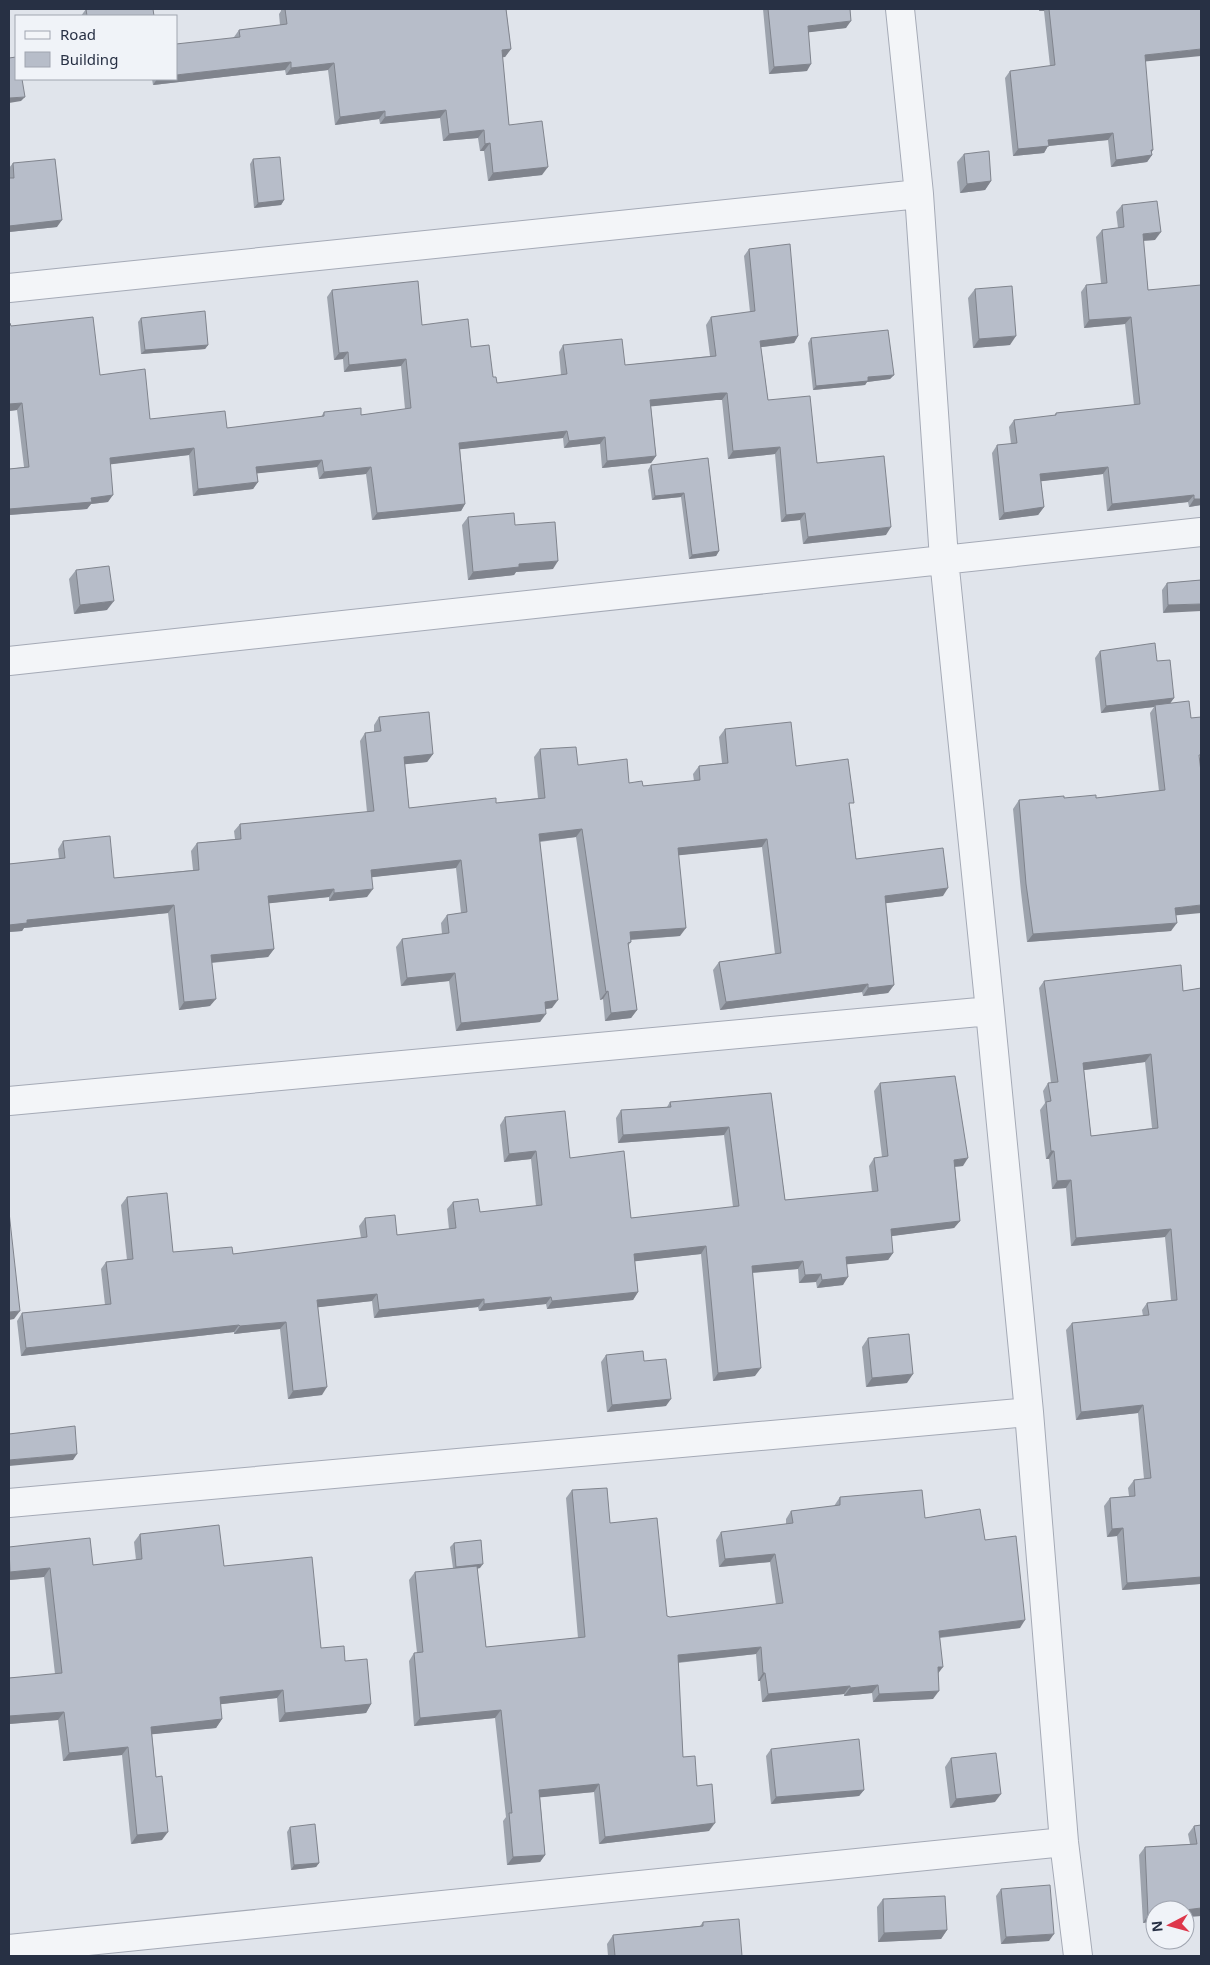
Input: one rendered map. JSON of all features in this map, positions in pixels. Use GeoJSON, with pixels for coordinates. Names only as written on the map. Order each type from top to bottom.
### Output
{"type":"FeatureCollection","features":[{"type":"Feature","properties":{"kind":"street"},"geometry":{"type":"LineString","coordinates":[[900,9],[919,194],[944,559],[1029,1412],[1064,1842],[1078,1956]]}},
{"type":"Feature","properties":{"kind":"street"},"geometry":{"type":"LineString","coordinates":[[9,288],[919,194]]}},
{"type":"Feature","properties":{"kind":"street"},"geometry":{"type":"LineString","coordinates":[[9,660],[1201,532]]}},
{"type":"Feature","properties":{"kind":"street"},"geometry":{"type":"LineString","coordinates":[[9,1102],[990,1011]]}},
{"type":"Feature","properties":{"kind":"street"},"geometry":{"type":"LineString","coordinates":[[9,1503],[1029,1412]]}},
{"type":"Feature","properties":{"kind":"street"},"geometry":{"type":"LineString","coordinates":[[9,1949],[1064,1842]]}},
{"type":"Feature","properties":{"kind":"building"},"geometry":{"type":"Polygon","coordinates":[[[86,9],[153,9],[154,15],[87,15],[86,9]]]}},
{"type":"Feature","properties":{"kind":"building"},"geometry":{"type":"Polygon","coordinates":[[[285,9],[506,9],[511,49],[502,50],[509,125],[542,121],[548,167],[493,173],[490,143],[485,144],[484,130],[449,134],[446,110],[385,117],[385,111],[340,117],[334,63],[291,68],[291,62],[178,75],[178,44],[240,37],[239,30],[287,24],[285,9]]]}},
{"type":"Feature","properties":{"kind":"building"},"geometry":{"type":"Polygon","coordinates":[[[768,9],[850,9],[851,21],[808,26],[811,64],[774,67],[768,9]]]}},
{"type":"Feature","properties":{"kind":"building"},"geometry":{"type":"Polygon","coordinates":[[[1049,9],[1201,9],[1201,49],[1145,55],[1152,155],[1116,160],[1113,133],[1048,140],[1049,146],[1018,149],[1010,71],[1055,65],[1049,9]]]}},
{"type":"Feature","properties":{"kind":"building"},"geometry":{"type":"Polygon","coordinates":[[[15,57],[15,80],[22,80],[25,97],[9,98],[9,58],[15,57]]]}},
{"type":"Feature","properties":{"kind":"building"},"geometry":{"type":"Polygon","coordinates":[[[989,151],[991,181],[967,184],[964,154],[989,151]]]}},
{"type":"Feature","properties":{"kind":"building"},"geometry":{"type":"Polygon","coordinates":[[[280,157],[284,200],[258,203],[253,159],[280,157]]]}},
{"type":"Feature","properties":{"kind":"building"},"geometry":{"type":"Polygon","coordinates":[[[55,159],[62,220],[9,226],[9,178],[14,178],[13,163],[55,159]]]}},
{"type":"Feature","properties":{"kind":"building"},"geometry":{"type":"Polygon","coordinates":[[[1157,201],[1161,232],[1143,234],[1148,290],[1201,285],[1201,499],[1194,499],[1194,495],[1112,504],[1108,467],[1040,474],[1044,507],[1004,513],[997,445],[1017,443],[1014,420],[1056,415],[1056,413],[1140,404],[1131,317],[1089,320],[1086,285],[1107,283],[1102,230],[1124,227],[1122,205],[1157,201]]]}},
{"type":"Feature","properties":{"kind":"building"},"geometry":{"type":"Polygon","coordinates":[[[790,244],[798,336],[760,341],[768,400],[810,396],[817,463],[884,456],[891,527],[808,537],[805,513],[786,515],[780,447],[733,451],[727,393],[650,400],[656,456],[607,461],[605,437],[569,441],[567,431],[459,443],[465,504],[377,513],[371,467],[324,472],[322,460],[256,467],[258,482],[198,489],[194,448],[110,458],[113,495],[91,498],[92,502],[9,509],[9,469],[29,467],[22,403],[9,404],[9,323],[11,326],[93,317],[100,375],[145,369],[150,419],[225,411],[227,428],[324,416],[324,412],[361,408],[361,415],[411,408],[406,359],[349,365],[348,352],[339,353],[332,290],[418,281],[422,325],[468,319],[471,347],[489,345],[493,377],[496,377],[497,383],[567,374],[563,345],[622,339],[625,365],[716,356],[711,317],[755,311],[749,249],[790,244]]]}},
{"type":"Feature","properties":{"kind":"building"},"geometry":{"type":"Polygon","coordinates":[[[1012,286],[1016,336],[979,339],[975,289],[1012,286]]]}},
{"type":"Feature","properties":{"kind":"building"},"geometry":{"type":"Polygon","coordinates":[[[205,311],[208,345],[145,350],[141,318],[205,311]]]}},
{"type":"Feature","properties":{"kind":"building"},"geometry":{"type":"Polygon","coordinates":[[[888,330],[894,375],[868,377],[868,381],[816,386],[811,338],[888,330]]]}},
{"type":"Feature","properties":{"kind":"building"},"geometry":{"type":"Polygon","coordinates":[[[708,458],[719,551],[692,555],[684,493],[655,496],[651,465],[708,458]]]}},
{"type":"Feature","properties":{"kind":"building"},"geometry":{"type":"Polygon","coordinates":[[[514,513],[515,525],[555,522],[558,561],[519,564],[519,567],[473,572],[468,517],[514,513]]]}},
{"type":"Feature","properties":{"kind":"building"},"geometry":{"type":"Polygon","coordinates":[[[109,566],[114,601],[80,605],[76,570],[109,566]]]}},
{"type":"Feature","properties":{"kind":"building"},"geometry":{"type":"Polygon","coordinates":[[[1201,580],[1201,604],[1168,605],[1167,583],[1201,580]]]}},
{"type":"Feature","properties":{"kind":"building"},"geometry":{"type":"Polygon","coordinates":[[[1155,643],[1157,661],[1170,660],[1174,698],[1106,706],[1100,651],[1155,643]]]}},
{"type":"Feature","properties":{"kind":"building"},"geometry":{"type":"Polygon","coordinates":[[[1189,701],[1191,718],[1201,717],[1201,755],[1199,755],[1201,772],[1201,905],[1175,908],[1177,923],[1033,934],[1026,884],[1019,800],[1096,795],[1096,798],[1165,790],[1155,705],[1189,701]]]}},
{"type":"Feature","properties":{"kind":"building"},"geometry":{"type":"Polygon","coordinates":[[[429,712],[433,754],[404,757],[409,808],[496,798],[496,803],[545,798],[540,749],[576,747],[578,765],[627,759],[629,783],[642,781],[643,786],[700,780],[699,766],[728,763],[725,729],[791,722],[796,766],[848,759],[854,803],[849,803],[856,859],[943,848],[948,888],[885,896],[894,985],[868,988],[868,984],[726,1002],[719,962],[781,953],[767,839],[678,848],[686,928],[630,932],[631,942],[628,943],[637,1010],[611,1013],[608,991],[606,992],[582,829],[539,834],[558,1000],[545,1002],[546,1014],[461,1023],[455,973],[407,978],[402,939],[449,933],[447,915],[467,912],[461,860],[371,870],[373,889],[334,893],[334,889],[268,896],[274,949],[211,955],[216,999],[184,1002],[174,905],[27,920],[27,923],[9,925],[9,864],[65,858],[63,841],[110,836],[114,878],[199,870],[197,843],[241,839],[240,824],[374,811],[365,733],[381,731],[379,717],[429,712]]]}},
{"type":"Feature","properties":{"kind":"building"},"geometry":{"type":"Polygon","coordinates":[[[1181,965],[1183,991],[1201,988],[1201,1577],[1127,1583],[1123,1528],[1112,1529],[1110,1498],[1135,1496],[1134,1480],[1151,1478],[1143,1405],[1081,1412],[1072,1323],[1149,1315],[1147,1303],[1177,1300],[1171,1229],[1076,1238],[1071,1180],[1057,1181],[1054,1151],[1051,1151],[1046,1102],[1051,1101],[1048,1083],[1058,1082],[1044,981],[1181,965]],[[1151,1054],[1083,1063],[1091,1136],[1158,1128],[1151,1054]]]}},
{"type":"Feature","properties":{"kind":"building"},"geometry":{"type":"Polygon","coordinates":[[[955,1076],[968,1158],[954,1160],[960,1221],[891,1229],[893,1253],[846,1257],[848,1277],[822,1280],[821,1274],[805,1275],[803,1261],[752,1266],[761,1368],[718,1373],[706,1246],[634,1254],[638,1292],[552,1301],[551,1297],[484,1304],[484,1299],[379,1310],[377,1294],[317,1300],[327,1387],[293,1391],[286,1322],[239,1325],[26,1348],[22,1313],[111,1304],[106,1262],[133,1259],[127,1197],[167,1193],[173,1252],[232,1247],[233,1254],[367,1237],[365,1218],[395,1215],[397,1235],[456,1228],[453,1202],[478,1199],[480,1212],[542,1205],[536,1151],[509,1154],[505,1117],[565,1111],[570,1158],[624,1151],[631,1218],[739,1206],[729,1127],[623,1135],[621,1110],[671,1107],[670,1102],[771,1093],[785,1200],[878,1191],[874,1158],[888,1156],[880,1083],[955,1076]]]}},
{"type":"Feature","properties":{"kind":"building"},"geometry":{"type":"Polygon","coordinates":[[[9,1212],[20,1311],[9,1312],[9,1212]]]}},
{"type":"Feature","properties":{"kind":"building"},"geometry":{"type":"Polygon","coordinates":[[[909,1334],[913,1374],[872,1378],[868,1338],[909,1334]]]}},
{"type":"Feature","properties":{"kind":"building"},"geometry":{"type":"Polygon","coordinates":[[[643,1351],[644,1361],[666,1359],[671,1399],[612,1405],[606,1355],[643,1351]]]}},
{"type":"Feature","properties":{"kind":"building"},"geometry":{"type":"Polygon","coordinates":[[[75,1426],[77,1454],[9,1460],[9,1434],[75,1426]]]}},
{"type":"Feature","properties":{"kind":"building"},"geometry":{"type":"Polygon","coordinates":[[[607,1488],[610,1523],[657,1518],[667,1616],[670,1617],[783,1603],[775,1554],[725,1559],[721,1532],[793,1523],[791,1511],[840,1505],[840,1497],[922,1490],[925,1518],[980,1509],[985,1540],[1016,1536],[1025,1620],[939,1631],[943,1667],[938,1667],[939,1691],[879,1694],[878,1685],[768,1694],[765,1673],[763,1673],[761,1647],[678,1655],[683,1757],[695,1756],[697,1786],[712,1784],[715,1823],[605,1837],[599,1784],[539,1790],[545,1855],[513,1857],[509,1813],[512,1813],[501,1710],[420,1718],[414,1653],[423,1652],[415,1572],[477,1566],[486,1647],[585,1637],[572,1490],[607,1488]]]}},
{"type":"Feature","properties":{"kind":"building"},"geometry":{"type":"Polygon","coordinates":[[[219,1525],[224,1566],[312,1557],[321,1648],[344,1646],[345,1661],[367,1659],[371,1704],[285,1713],[283,1690],[220,1697],[222,1719],[151,1727],[156,1777],[162,1776],[168,1832],[137,1835],[128,1747],[69,1753],[64,1712],[9,1716],[9,1678],[62,1673],[50,1568],[10,1572],[9,1547],[90,1538],[93,1565],[142,1559],[140,1534],[219,1525]]]}},
{"type":"Feature","properties":{"kind":"building"},"geometry":{"type":"Polygon","coordinates":[[[481,1540],[483,1564],[456,1567],[454,1543],[481,1540]]]}},
{"type":"Feature","properties":{"kind":"building"},"geometry":{"type":"Polygon","coordinates":[[[859,1739],[864,1790],[776,1797],[771,1749],[859,1739]]]}},
{"type":"Feature","properties":{"kind":"building"},"geometry":{"type":"Polygon","coordinates":[[[996,1753],[1001,1794],[956,1799],[951,1758],[996,1753]]]}},
{"type":"Feature","properties":{"kind":"building"},"geometry":{"type":"Polygon","coordinates":[[[315,1824],[319,1863],[294,1865],[290,1827],[315,1824]]]}},
{"type":"Feature","properties":{"kind":"building"},"geometry":{"type":"Polygon","coordinates":[[[1201,1825],[1201,1908],[1195,1909],[1195,1900],[1147,1900],[1145,1847],[1197,1844],[1194,1826],[1201,1825]]]}},
{"type":"Feature","properties":{"kind":"building"},"geometry":{"type":"Polygon","coordinates":[[[1050,1885],[1054,1934],[1006,1937],[1001,1889],[1050,1885]]]}},
{"type":"Feature","properties":{"kind":"building"},"geometry":{"type":"Polygon","coordinates":[[[945,1896],[947,1930],[884,1933],[883,1899],[945,1896]]]}},
{"type":"Feature","properties":{"kind":"building"},"geometry":{"type":"Polygon","coordinates":[[[739,1919],[742,1956],[615,1956],[613,1935],[703,1926],[703,1922],[739,1919]]]}}]}
